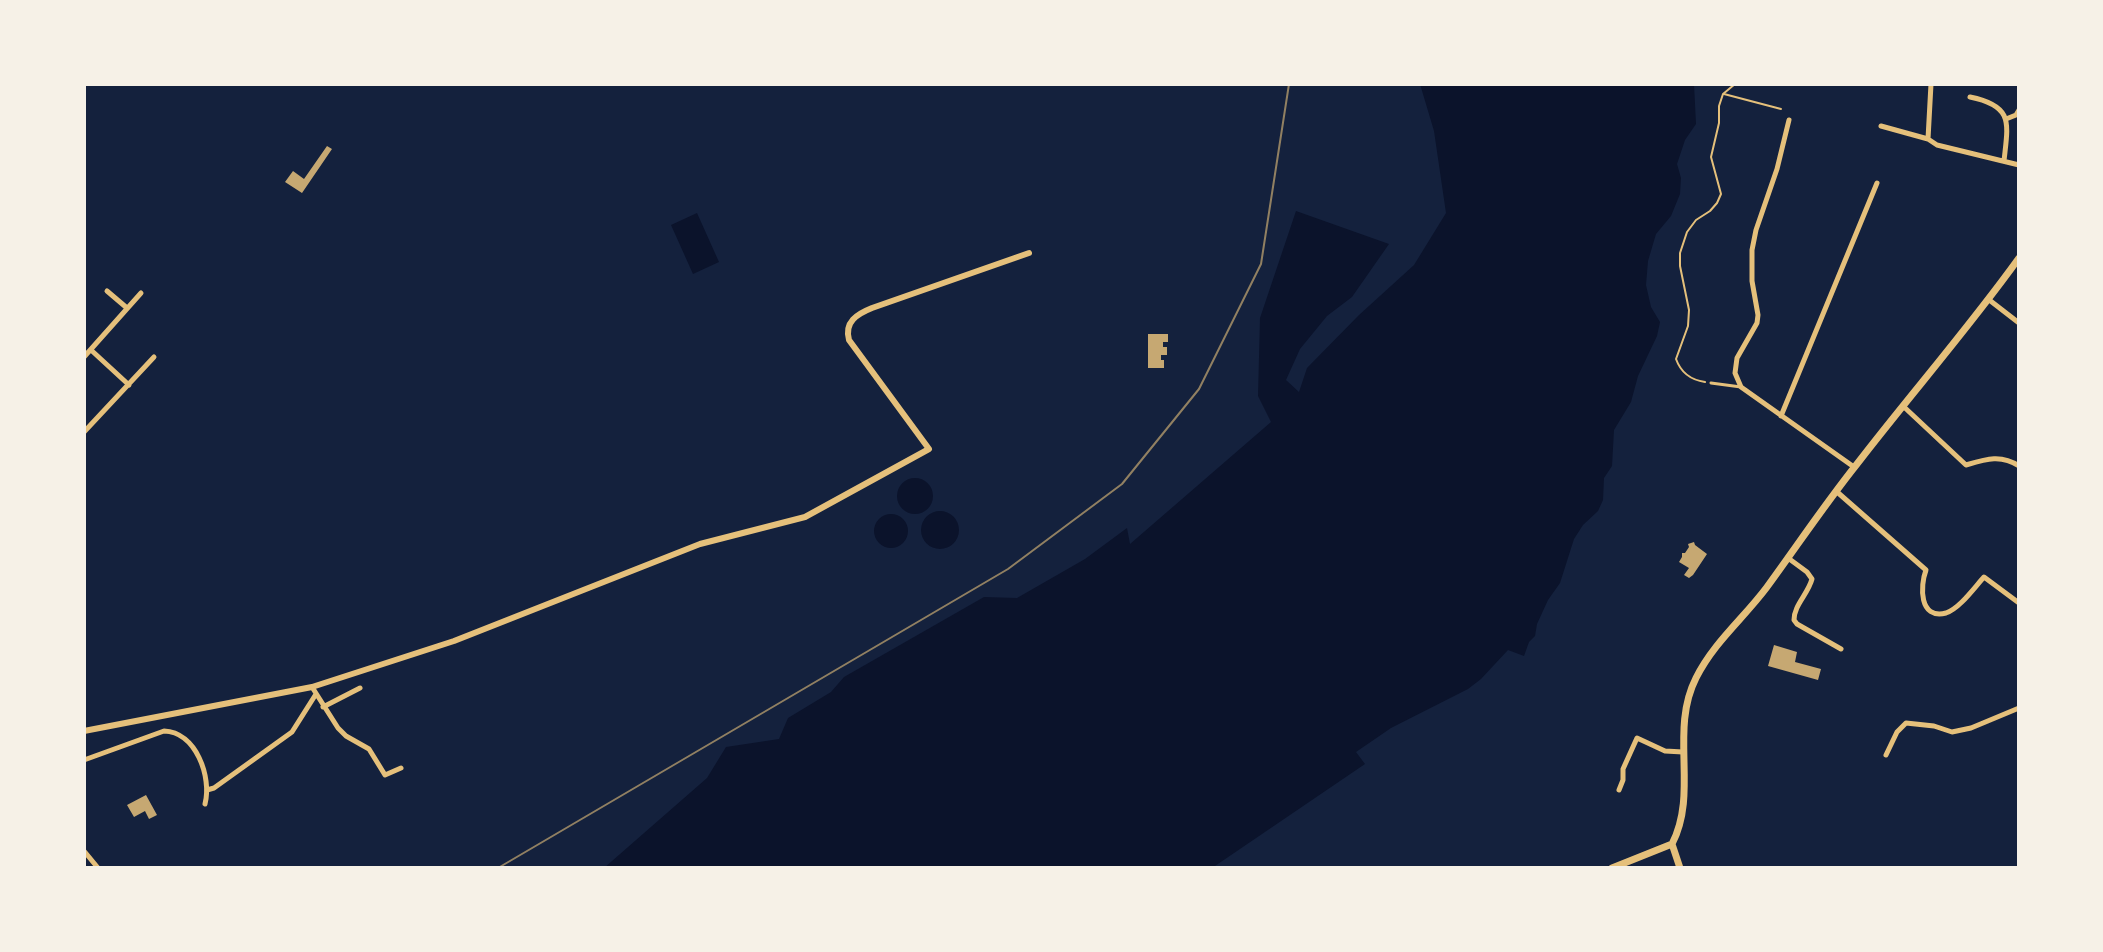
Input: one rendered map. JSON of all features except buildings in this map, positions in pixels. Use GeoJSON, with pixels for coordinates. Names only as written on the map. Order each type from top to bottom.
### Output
{"type":"FeatureCollection","features":[{"type":"Feature","properties":{"kind":"main road"},"geometry":{"type":"LineString","coordinates":[[1680,868],[1672,844],[1684,807],[1685,707],[1698,673],[1714,648],[1758,598],[1854,467],[2019,258]]}},
{"type":"Feature","properties":{"kind":"main road"},"geometry":{"type":"LineString","coordinates":[[1612,868],[1672,844]]}},
{"type":"Feature","properties":{"kind":"street"},"geometry":{"type":"LineString","coordinates":[[1928,139],[1931,84]]}},
{"type":"Feature","properties":{"kind":"street"},"geometry":{"type":"LineString","coordinates":[[1970,97],[1995,104],[2006,119],[2004,161]]}},
{"type":"Feature","properties":{"kind":"street"},"geometry":{"type":"LineString","coordinates":[[2006,119],[2016,115],[2019,110]]}},
{"type":"Feature","properties":{"kind":"street"},"geometry":{"type":"LineString","coordinates":[[1789,120],[1752,250],[1757,323],[1737,358],[1735,373],[1741,387],[1854,467]]}},
{"type":"Feature","properties":{"kind":"street"},"geometry":{"type":"LineString","coordinates":[[1881,126],[1928,139],[1937,145],[2019,165]]}},
{"type":"Feature","properties":{"kind":"street"},"geometry":{"type":"LineString","coordinates":[[1781,416],[1877,183]]}},
{"type":"Feature","properties":{"kind":"street"},"geometry":{"type":"LineString","coordinates":[[84,731],[314,691],[454,641],[700,544],[805,517],[929,449],[849,340],[847,332],[850,321],[858,313],[1029,253]]}},
{"type":"Feature","properties":{"kind":"street"},"geometry":{"type":"LineString","coordinates":[[107,291],[127,308]]}},
{"type":"Feature","properties":{"kind":"street"},"geometry":{"type":"LineString","coordinates":[[84,357],[141,293]]}},
{"type":"Feature","properties":{"kind":"street"},"geometry":{"type":"LineString","coordinates":[[1988,299],[2019,323]]}},
{"type":"Feature","properties":{"kind":"street"},"geometry":{"type":"LineString","coordinates":[[91,350],[129,385]]}},
{"type":"Feature","properties":{"kind":"street"},"geometry":{"type":"LineString","coordinates":[[84,432],[154,357]]}},
{"type":"Feature","properties":{"kind":"street"},"geometry":{"type":"LineString","coordinates":[[1903,406],[1966,465],[1997,457],[2019,466]]}},
{"type":"Feature","properties":{"kind":"street"},"geometry":{"type":"LineString","coordinates":[[1836,491],[1926,570],[1921,592],[1928,608],[1935,613],[1947,612],[1956,606],[1984,577],[2019,603]]}},
{"type":"Feature","properties":{"kind":"street"},"geometry":{"type":"LineString","coordinates":[[1787,558],[1812,579],[1795,611],[1794,620],[1841,649]]}},
{"type":"Feature","properties":{"kind":"street"},"geometry":{"type":"LineString","coordinates":[[323,707],[360,688]]}},
{"type":"Feature","properties":{"kind":"street"},"geometry":{"type":"LineString","coordinates":[[314,691],[338,728],[369,749],[385,775],[401,768]]}},
{"type":"Feature","properties":{"kind":"street"},"geometry":{"type":"LineString","coordinates":[[207,790],[292,732],[314,691]]}},
{"type":"Feature","properties":{"kind":"street"},"geometry":{"type":"LineString","coordinates":[[1886,755],[1897,732],[1906,723],[1934,726],[1952,732],[1971,728],[2019,708]]}},
{"type":"Feature","properties":{"kind":"street"},"geometry":{"type":"LineString","coordinates":[[84,760],[171,731],[193,747],[203,771],[207,790],[205,804]]}},
{"type":"Feature","properties":{"kind":"street"},"geometry":{"type":"LineString","coordinates":[[1619,790],[1623,769],[1637,738],[1665,751],[1683,752]]}},
{"type":"Feature","properties":{"kind":"street"},"geometry":{"type":"LineString","coordinates":[[84,851],[98,868]]}},
{"type":"Feature","properties":{"kind":"lane"},"geometry":{"type":"LineString","coordinates":[[1711,383],[1741,387]]}},
{"type":"Feature","properties":{"kind":"path"},"geometry":{"type":"LineString","coordinates":[[1711,383],[1696,381],[1688,376],[1680,370],[1676,359],[1688,326],[1689,310],[1680,253],[1687,232],[1717,203],[1721,194],[1711,157],[1719,123],[1719,106],[1723,94],[1735,84]]}},
{"type":"Feature","properties":{"kind":"path"},"geometry":{"type":"LineString","coordinates":[[1868,84],[1875,84]]}},
{"type":"Feature","properties":{"kind":"path"},"geometry":{"type":"LineString","coordinates":[[1723,94],[1781,109]]}},
{"type":"Feature","properties":{"kind":"water"},"geometry":{"type":"Polygon","coordinates":[[[1420,84],[1694,84],[1696,124],[1685,140],[1677,164],[1681,178],[1680,194],[1671,216],[1656,234],[1648,261],[1646,285],[1651,307],[1660,322],[1657,336],[1638,376],[1631,402],[1614,430],[1612,466],[1604,478],[1603,500],[1598,511],[1574,539],[1560,583],[1548,600],[1524,656],[1508,650],[1468,689],[1391,728],[1356,752],[1365,764],[1212,868],[604,868],[707,778],[726,747],[779,739],[788,718],[831,692],[844,677],[984,597],[1017,598],[1085,559],[1127,528],[1130,544],[1271,422],[1258,396],[1260,318],[1296,211],[1389,244],[1352,297],[1327,316],[1300,349],[1286,380],[1299,392],[1307,368],[1414,265],[1446,213],[1434,131],[1420,84]]]}},
{"type":"Feature","properties":{"kind":"water"},"geometry":{"type":"Polygon","coordinates":[[[697,213],[719,262],[693,274],[671,225],[697,213]]]}},
{"type":"Feature","properties":{"kind":"water"},"geometry":{"type":"Polygon","coordinates":[[[915,478],[928,483],[933,496],[928,509],[915,514],[902,509],[897,496],[902,483],[915,478]]]}},
{"type":"Feature","properties":{"kind":"water"},"geometry":{"type":"Polygon","coordinates":[[[940,511],[954,516],[959,530],[954,544],[940,549],[926,544],[921,530],[926,516],[940,511]]]}},
{"type":"Feature","properties":{"kind":"water"},"geometry":{"type":"Polygon","coordinates":[[[891,514],[903,519],[908,531],[903,543],[891,548],[879,543],[874,531],[879,519],[891,514]]]}},
{"type":"Feature","properties":{"kind":"railway"},"geometry":{"type":"LineString","coordinates":[[498,868],[1008,569],[1122,484],[1199,389],[1261,264],[1289,84]]}}]}
